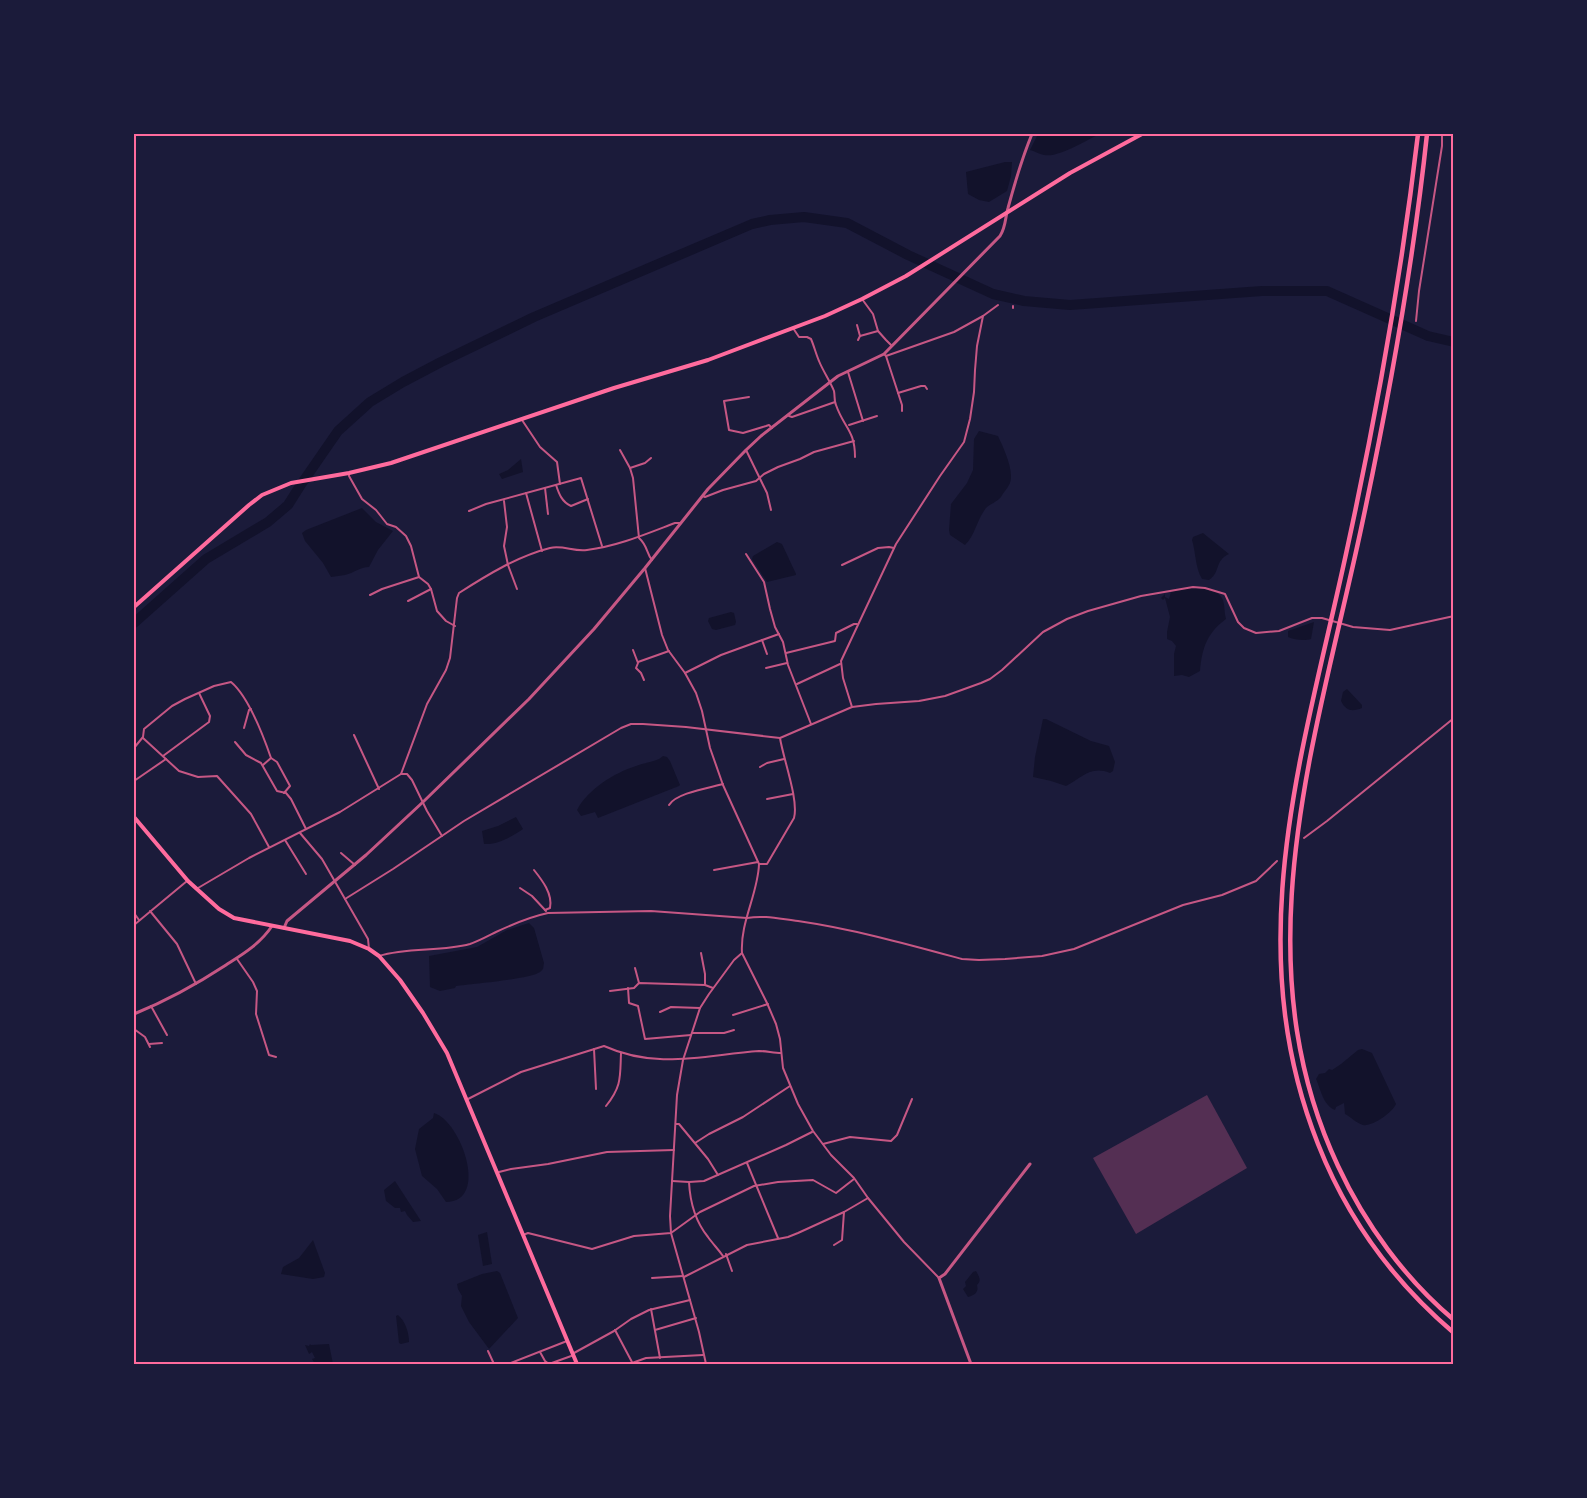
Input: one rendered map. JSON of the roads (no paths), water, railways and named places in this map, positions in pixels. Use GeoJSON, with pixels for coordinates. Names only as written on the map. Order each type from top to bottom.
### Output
{"type":"FeatureCollection","features":[{"type":"Feature","properties":{"kind":"highway"},"geometry":{"type":"LineString","coordinates":[[1418,134],[1394,304],[1358,499],[1296,778],[1284,867],[1280,976],[1287,1038],[1298,1086],[1310,1124],[1334,1181],[1348,1208],[1380,1256],[1417,1299],[1454,1333]]}},
{"type":"Feature","properties":{"kind":"highway"},"geometry":{"type":"LineString","coordinates":[[1427,134],[1399,333],[1370,487],[1305,782],[1293,869],[1290,976],[1297,1038],[1303,1066],[1319,1121],[1343,1178],[1388,1249],[1426,1294],[1454,1320]]}},
{"type":"Feature","properties":{"kind":"main road"},"geometry":{"type":"LineString","coordinates":[[134,607],[249,505],[269,492],[295,483],[391,463],[614,388],[708,360],[793,328],[862,299],[923,266],[1070,173],[1142,134]]}},
{"type":"Feature","properties":{"kind":"main road"},"geometry":{"type":"LineString","coordinates":[[134,817],[188,881],[219,909],[234,918],[350,941],[379,956],[400,980],[447,1053],[577,1365]]}},
{"type":"Feature","properties":{"kind":"street"},"geometry":{"type":"LineString","coordinates":[[885,355],[1000,236],[1004,229],[1006,212],[1022,156],[1032,134]]}},
{"type":"Feature","properties":{"kind":"street"},"geometry":{"type":"LineString","coordinates":[[1416,321],[1442,134]]}},
{"type":"Feature","properties":{"kind":"street"},"geometry":{"type":"LineString","coordinates":[[862,299],[873,314],[878,331],[892,346]]}},
{"type":"Feature","properties":{"kind":"street"},"geometry":{"type":"LineString","coordinates":[[284,928],[287,921],[355,865],[423,802],[543,685],[594,629],[703,496],[746,450],[847,371],[885,355],[954,332],[998,305]]}},
{"type":"Feature","properties":{"kind":"street"},"geometry":{"type":"LineString","coordinates":[[852,707],[840,664],[894,548],[910,520],[964,442],[970,419],[975,362],[983,316]]}},
{"type":"Feature","properties":{"kind":"street"},"geometry":{"type":"LineString","coordinates":[[857,325],[860,336],[858,340]]}},
{"type":"Feature","properties":{"kind":"street"},"geometry":{"type":"LineString","coordinates":[[793,328],[799,337],[811,339],[830,383],[835,402],[854,441],[855,458]]}},
{"type":"Feature","properties":{"kind":"street"},"geometry":{"type":"LineString","coordinates":[[860,336],[878,331]]}},
{"type":"Feature","properties":{"kind":"street"},"geometry":{"type":"LineString","coordinates":[[885,355],[902,411]]}},
{"type":"Feature","properties":{"kind":"street"},"geometry":{"type":"LineString","coordinates":[[847,371],[862,421]]}},
{"type":"Feature","properties":{"kind":"street"},"geometry":{"type":"LineString","coordinates":[[898,393],[921,386],[927,389]]}},
{"type":"Feature","properties":{"kind":"street"},"geometry":{"type":"LineString","coordinates":[[749,397],[724,401],[729,430],[743,433],[770,425],[772,428]]}},
{"type":"Feature","properties":{"kind":"street"},"geometry":{"type":"LineString","coordinates":[[788,415],[792,417],[835,402]]}},
{"type":"Feature","properties":{"kind":"street"},"geometry":{"type":"LineString","coordinates":[[848,426],[877,416]]}},
{"type":"Feature","properties":{"kind":"street"},"geometry":{"type":"LineString","coordinates":[[522,419],[540,447],[558,462],[558,485],[561,497],[572,506],[588,500]]}},
{"type":"Feature","properties":{"kind":"street"},"geometry":{"type":"LineString","coordinates":[[703,496],[756,481],[778,467],[814,452],[854,441]]}},
{"type":"Feature","properties":{"kind":"street"},"geometry":{"type":"LineString","coordinates":[[620,450],[630,468],[639,537],[652,560]]}},
{"type":"Feature","properties":{"kind":"street"},"geometry":{"type":"LineString","coordinates":[[746,450],[767,493],[771,510]]}},
{"type":"Feature","properties":{"kind":"street"},"geometry":{"type":"LineString","coordinates":[[630,468],[645,463],[651,458]]}},
{"type":"Feature","properties":{"kind":"street"},"geometry":{"type":"LineString","coordinates":[[349,473],[362,499],[387,524],[396,527],[406,536],[419,577],[431,589],[437,610],[446,621],[454,626]]}},
{"type":"Feature","properties":{"kind":"street"},"geometry":{"type":"LineString","coordinates":[[469,511],[486,504],[581,478],[603,547]]}},
{"type":"Feature","properties":{"kind":"street"},"geometry":{"type":"LineString","coordinates":[[545,488],[548,514]]}},
{"type":"Feature","properties":{"kind":"street"},"geometry":{"type":"LineString","coordinates":[[526,493],[542,551]]}},
{"type":"Feature","properties":{"kind":"street"},"geometry":{"type":"LineString","coordinates":[[504,500],[507,527],[504,546],[516,589]]}},
{"type":"Feature","properties":{"kind":"street"},"geometry":{"type":"LineString","coordinates":[[401,774],[427,705],[450,658],[459,593],[521,558],[551,547],[564,546],[583,551],[639,537],[675,523],[681,523]]}},
{"type":"Feature","properties":{"kind":"street"},"geometry":{"type":"LineString","coordinates":[[842,565],[878,548],[894,548]]}},
{"type":"Feature","properties":{"kind":"street"},"geometry":{"type":"LineString","coordinates":[[746,554],[764,582],[770,609],[783,642],[787,663],[811,724]]}},
{"type":"Feature","properties":{"kind":"street"},"geometry":{"type":"LineString","coordinates":[[645,568],[662,635],[669,651],[696,693],[710,748],[723,784],[759,863],[759,878],[747,918],[742,952],[776,1024],[783,1068],[790,1086],[822,1144],[854,1178],[904,1242],[939,1278],[972,1365]]}},
{"type":"Feature","properties":{"kind":"street"},"geometry":{"type":"LineString","coordinates":[[370,595],[419,577]]}},
{"type":"Feature","properties":{"kind":"street"},"geometry":{"type":"LineString","coordinates":[[345,899],[539,776],[631,724],[780,738],[852,707],[919,700],[957,693],[990,679],[1043,632],[1067,619],[1088,610],[1166,590],[1192,587],[1219,591],[1227,597],[1238,622],[1244,628],[1256,633],[1279,631],[1312,618],[1322,618],[1349,626],[1390,630],[1454,616]]}},
{"type":"Feature","properties":{"kind":"street"},"geometry":{"type":"LineString","coordinates":[[408,601],[431,589]]}},
{"type":"Feature","properties":{"kind":"street"},"geometry":{"type":"LineString","coordinates":[[785,654],[835,641],[836,633],[857,624]]}},
{"type":"Feature","properties":{"kind":"street"},"geometry":{"type":"LineString","coordinates":[[685,673],[721,654],[779,634]]}},
{"type":"Feature","properties":{"kind":"street"},"geometry":{"type":"LineString","coordinates":[[762,640],[767,654]]}},
{"type":"Feature","properties":{"kind":"street"},"geometry":{"type":"LineString","coordinates":[[633,650],[638,663],[636,668],[644,680]]}},
{"type":"Feature","properties":{"kind":"street"},"geometry":{"type":"LineString","coordinates":[[638,663],[669,651]]}},
{"type":"Feature","properties":{"kind":"street"},"geometry":{"type":"LineString","coordinates":[[766,668],[787,663]]}},
{"type":"Feature","properties":{"kind":"street"},"geometry":{"type":"LineString","coordinates":[[796,685],[840,664]]}},
{"type":"Feature","properties":{"kind":"street"},"geometry":{"type":"LineString","coordinates":[[134,748],[143,737],[144,729],[172,706],[214,686],[231,682],[251,709],[271,758],[277,762],[290,786],[284,793]]}},
{"type":"Feature","properties":{"kind":"street"},"geometry":{"type":"LineString","coordinates":[[134,781],[209,722],[210,716],[199,693]]}},
{"type":"Feature","properties":{"kind":"street"},"geometry":{"type":"LineString","coordinates":[[244,728],[251,709]]}},
{"type":"Feature","properties":{"kind":"street"},"geometry":{"type":"LineString","coordinates":[[1304,838],[1454,717]]}},
{"type":"Feature","properties":{"kind":"street"},"geometry":{"type":"LineString","coordinates":[[354,735],[379,789]]}},
{"type":"Feature","properties":{"kind":"street"},"geometry":{"type":"LineString","coordinates":[[143,737],[179,771],[198,777],[217,776],[251,814],[269,847]]}},
{"type":"Feature","properties":{"kind":"street"},"geometry":{"type":"LineString","coordinates":[[714,870],[759,863],[767,864],[794,818],[796,806],[780,738]]}},
{"type":"Feature","properties":{"kind":"street"},"geometry":{"type":"LineString","coordinates":[[235,742],[246,755],[263,765],[275,789],[291,799],[307,829]]}},
{"type":"Feature","properties":{"kind":"street"},"geometry":{"type":"LineString","coordinates":[[263,765],[271,758]]}},
{"type":"Feature","properties":{"kind":"street"},"geometry":{"type":"LineString","coordinates":[[760,766],[784,759]]}},
{"type":"Feature","properties":{"kind":"street"},"geometry":{"type":"LineString","coordinates":[[197,889],[228,869],[300,833],[379,789],[401,774],[407,774],[412,780],[442,836]]}},
{"type":"Feature","properties":{"kind":"street"},"geometry":{"type":"LineString","coordinates":[[669,805],[672,800],[695,791],[723,784]]}},
{"type":"Feature","properties":{"kind":"street"},"geometry":{"type":"LineString","coordinates":[[767,799],[793,794]]}},
{"type":"Feature","properties":{"kind":"street"},"geometry":{"type":"LineString","coordinates":[[300,833],[322,859],[369,939],[369,949]]}},
{"type":"Feature","properties":{"kind":"street"},"geometry":{"type":"LineString","coordinates":[[285,840],[306,874]]}},
{"type":"Feature","properties":{"kind":"street"},"geometry":{"type":"LineString","coordinates":[[341,853],[355,865]]}},
{"type":"Feature","properties":{"kind":"street"},"geometry":{"type":"LineString","coordinates":[[379,956],[390,952],[456,947],[473,943],[510,925],[547,912],[651,911],[747,918],[759,916],[846,929],[962,959],[1042,956],[1074,949],[1183,904],[1222,895],[1256,881],[1277,861]]}},
{"type":"Feature","properties":{"kind":"street"},"geometry":{"type":"LineString","coordinates":[[534,870],[549,893],[551,904],[547,912]]}},
{"type":"Feature","properties":{"kind":"street"},"geometry":{"type":"LineString","coordinates":[[134,925],[188,881]]}},
{"type":"Feature","properties":{"kind":"street"},"geometry":{"type":"LineString","coordinates":[[520,888],[532,896],[547,912]]}},
{"type":"Feature","properties":{"kind":"street"},"geometry":{"type":"LineString","coordinates":[[150,911],[177,944],[196,984]]}},
{"type":"Feature","properties":{"kind":"street"},"geometry":{"type":"LineString","coordinates":[[134,913],[139,920]]}},
{"type":"Feature","properties":{"kind":"street"},"geometry":{"type":"LineString","coordinates":[[134,1014],[196,984],[254,946],[266,936],[272,926]]}},
{"type":"Feature","properties":{"kind":"street"},"geometry":{"type":"LineString","coordinates":[[706,1365],[696,1318],[671,1233],[670,1216],[678,1095],[683,1060],[700,1008],[742,952]]}},
{"type":"Feature","properties":{"kind":"street"},"geometry":{"type":"LineString","coordinates":[[701,953],[705,985]]}},
{"type":"Feature","properties":{"kind":"street"},"geometry":{"type":"LineString","coordinates":[[236,958],[253,982],[256,991],[256,1014],[269,1055],[276,1057]]}},
{"type":"Feature","properties":{"kind":"street"},"geometry":{"type":"LineString","coordinates":[[635,968],[639,983]]}},
{"type":"Feature","properties":{"kind":"street"},"geometry":{"type":"LineString","coordinates":[[610,991],[634,988],[639,983],[705,985],[713,988]]}},
{"type":"Feature","properties":{"kind":"street"},"geometry":{"type":"LineString","coordinates":[[628,988],[629,1003],[638,1006],[645,1039],[724,1033],[734,1030]]}},
{"type":"Feature","properties":{"kind":"street"},"geometry":{"type":"LineString","coordinates":[[733,1016],[768,1004]]}},
{"type":"Feature","properties":{"kind":"street"},"geometry":{"type":"LineString","coordinates":[[151,1006],[167,1035]]}},
{"type":"Feature","properties":{"kind":"street"},"geometry":{"type":"LineString","coordinates":[[660,1012],[671,1007],[700,1008]]}},
{"type":"Feature","properties":{"kind":"street"},"geometry":{"type":"LineString","coordinates":[[134,1029],[145,1037],[149,1046],[162,1043]]}},
{"type":"Feature","properties":{"kind":"street"},"geometry":{"type":"LineString","coordinates":[[467,1100],[521,1072],[604,1046],[621,1053],[683,1060],[759,1051],[782,1053]]}},
{"type":"Feature","properties":{"kind":"street"},"geometry":{"type":"LineString","coordinates":[[594,1049],[596,1089]]}},
{"type":"Feature","properties":{"kind":"street"},"geometry":{"type":"LineString","coordinates":[[606,1106],[615,1095],[621,1074],[621,1053]]}},
{"type":"Feature","properties":{"kind":"street"},"geometry":{"type":"LineString","coordinates":[[695,1143],[743,1117],[790,1086]]}},
{"type":"Feature","properties":{"kind":"street"},"geometry":{"type":"LineString","coordinates":[[822,1144],[850,1137],[891,1141],[897,1135],[912,1099]]}},
{"type":"Feature","properties":{"kind":"street"},"geometry":{"type":"LineString","coordinates":[[676,1124],[679,1124],[695,1143],[718,1175]]}},
{"type":"Feature","properties":{"kind":"street"},"geometry":{"type":"LineString","coordinates":[[672,1181],[704,1181],[813,1131]]}},
{"type":"Feature","properties":{"kind":"street"},"geometry":{"type":"LineString","coordinates":[[497,1173],[607,1152],[674,1150]]}},
{"type":"Feature","properties":{"kind":"street"},"geometry":{"type":"LineString","coordinates":[[747,1163],[778,1239]]}},
{"type":"Feature","properties":{"kind":"street"},"geometry":{"type":"LineString","coordinates":[[939,1278],[945,1274],[1030,1164]]}},
{"type":"Feature","properties":{"kind":"street"},"geometry":{"type":"LineString","coordinates":[[523,1235],[528,1233],[592,1249],[634,1236],[671,1233],[696,1215],[757,1185],[813,1180],[836,1193],[854,1178]]}},
{"type":"Feature","properties":{"kind":"street"},"geometry":{"type":"LineString","coordinates":[[689,1182],[690,1198],[696,1215],[708,1237],[724,1255],[732,1271]]}},
{"type":"Feature","properties":{"kind":"street"},"geometry":{"type":"LineString","coordinates":[[652,1278],[684,1276],[747,1245],[798,1233],[868,1198]]}},
{"type":"Feature","properties":{"kind":"street"},"geometry":{"type":"LineString","coordinates":[[834,1245],[842,1240],[844,1212]]}},
{"type":"Feature","properties":{"kind":"street"},"geometry":{"type":"LineString","coordinates":[[539,1352],[549,1364],[573,1354],[651,1309],[690,1300]]}},
{"type":"Feature","properties":{"kind":"street"},"geometry":{"type":"LineString","coordinates":[[651,1309],[660,1358]]}},
{"type":"Feature","properties":{"kind":"street"},"geometry":{"type":"LineString","coordinates":[[656,1330],[696,1318]]}},
{"type":"Feature","properties":{"kind":"street"},"geometry":{"type":"LineString","coordinates":[[615,1330],[633,1364],[646,1358],[704,1355]]}},
{"type":"Feature","properties":{"kind":"street"},"geometry":{"type":"LineString","coordinates":[[508,1365],[567,1341]]}},
{"type":"Feature","properties":{"kind":"street"},"geometry":{"type":"LineString","coordinates":[[488,1351],[494,1365]]}},
{"type":"Feature","properties":{"kind":"waterway"},"geometry":{"type":"LineString","coordinates":[[134,623],[206,559],[268,522],[288,505],[338,431],[370,402],[441,362],[534,317],[752,224],[770,220],[804,217],[847,223],[908,255],[993,294],[1024,301],[1070,305],[1262,291],[1327,291],[1428,336],[1454,342]]}}]}
